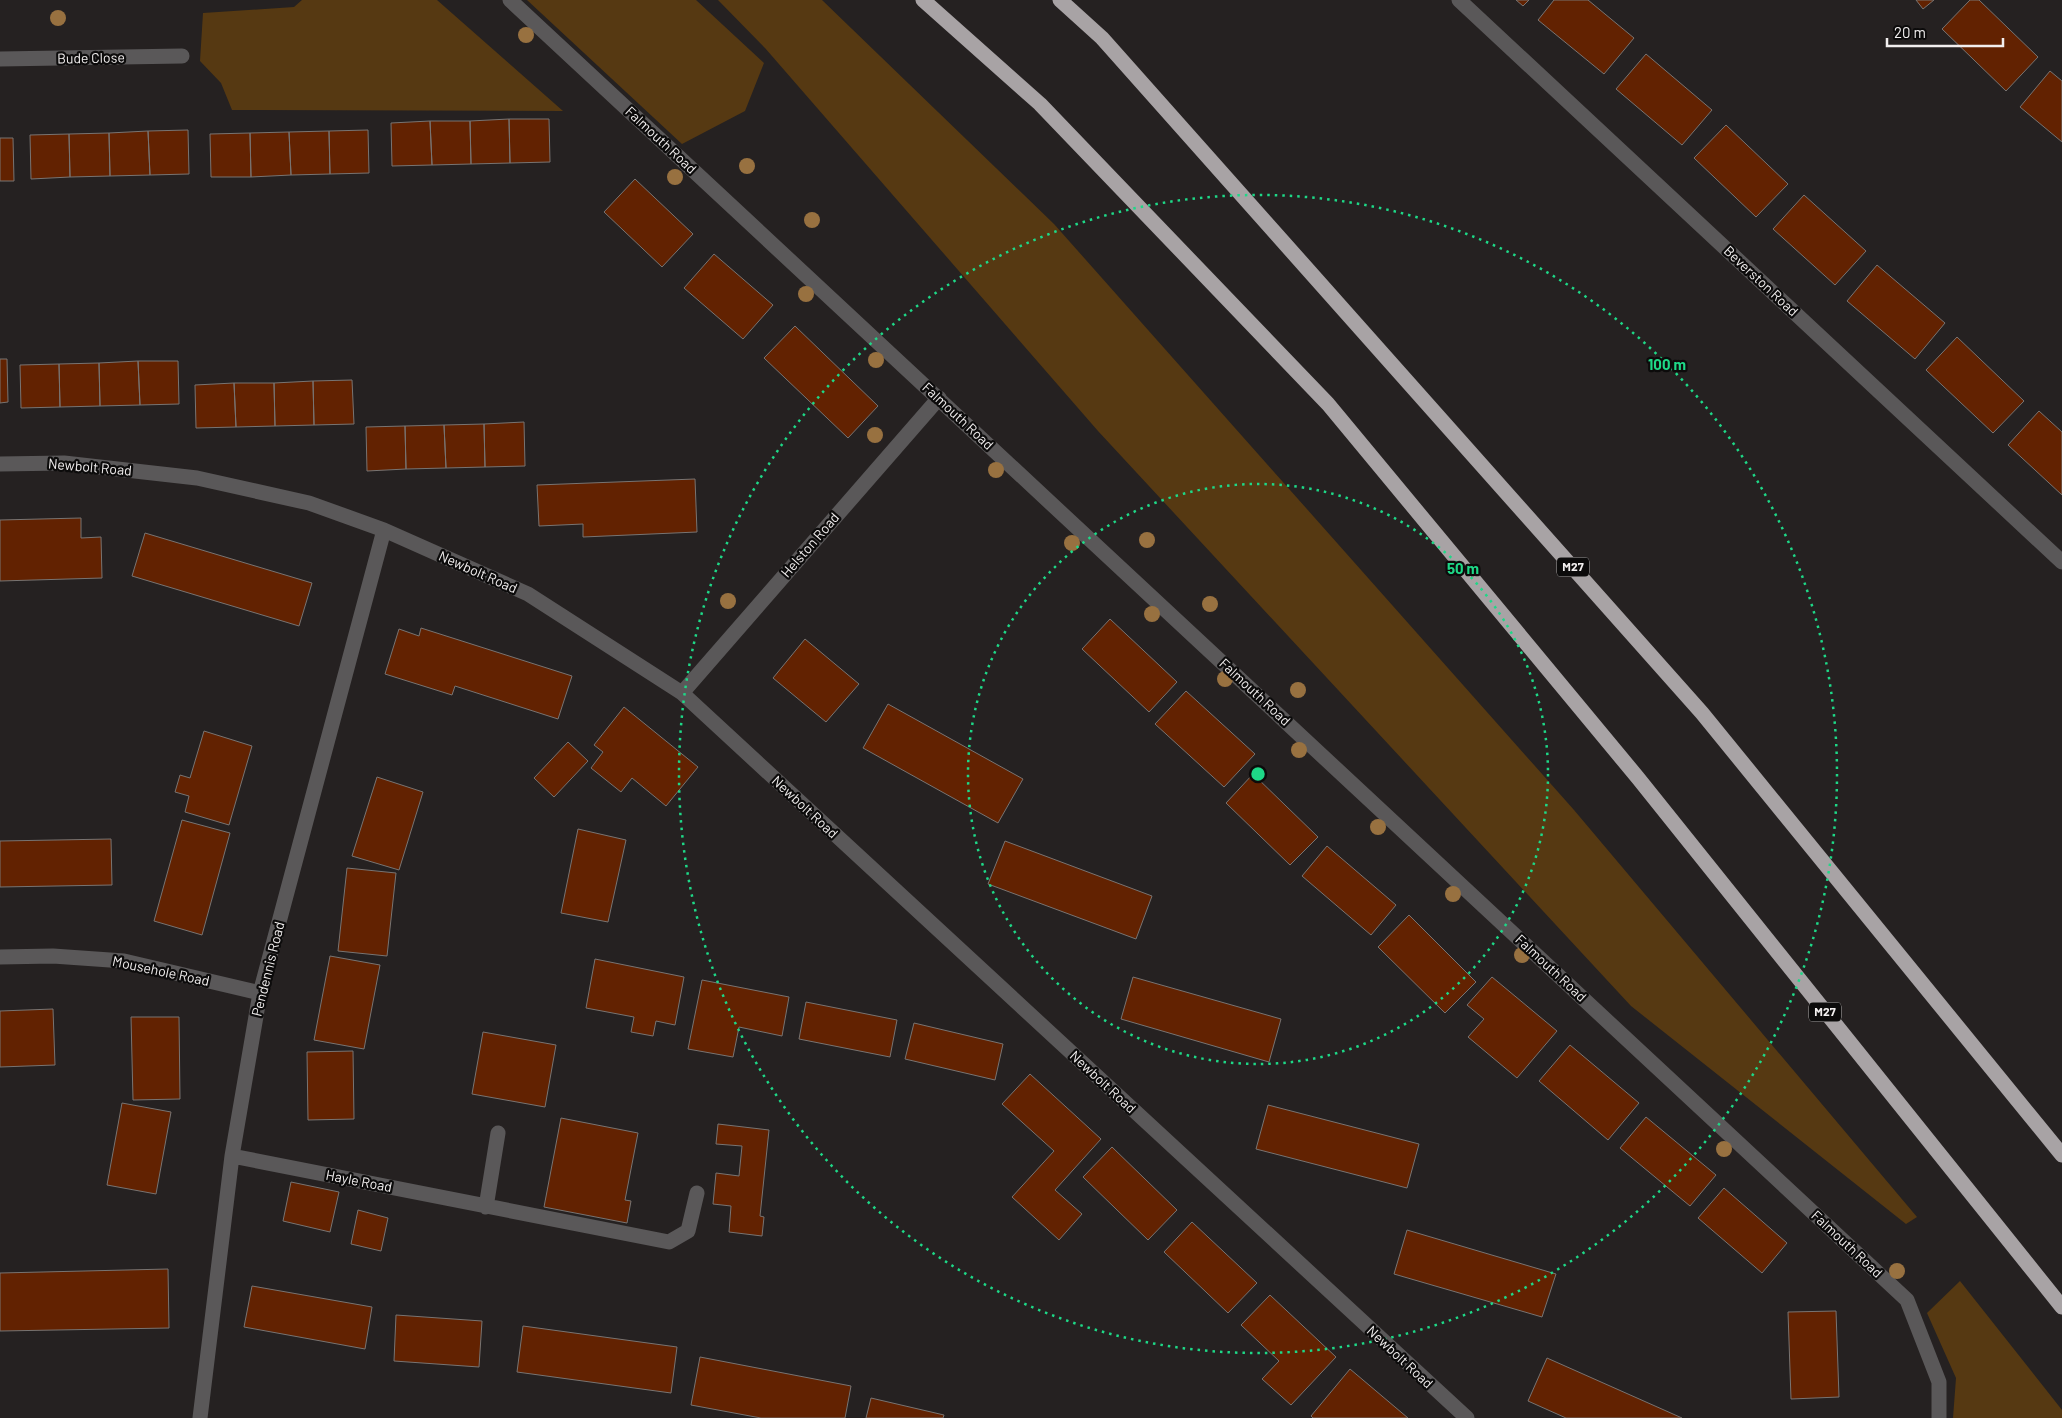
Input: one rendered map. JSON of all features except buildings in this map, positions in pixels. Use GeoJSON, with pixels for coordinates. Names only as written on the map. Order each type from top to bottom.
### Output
{"type":"FeatureCollection","features":[{"type":"Feature","properties":{"kind":"highway","name":"M27"},"geometry":{"type":"LineString","coordinates":[[923,0],[1040,104],[1328,404],[1638,778],[2062,1306]]}},
{"type":"Feature","properties":{"kind":"highway","name":"M27"},"geometry":{"type":"LineString","coordinates":[[1060,0],[1102,38],[1702,713],[2062,1155]]}},
{"type":"Feature","properties":{"kind":"street","name":"Falmouth Road"},"geometry":{"type":"LineString","coordinates":[[510,0],[1908,1300],[1939,1382],[1939,1418]]}},
{"type":"Feature","properties":{"kind":"street","name":"Beverston Road"},"geometry":{"type":"LineString","coordinates":[[1459,0],[2062,562]]}},
{"type":"Feature","properties":{"kind":"street","name":"Bude Close"},"geometry":{"type":"LineString","coordinates":[[0,59],[182,56]]}},
{"type":"Feature","properties":{"kind":"street","name":"Helston Road"},"geometry":{"type":"LineString","coordinates":[[682,693],[939,398]]}},
{"type":"Feature","properties":{"kind":"street","name":"Newbolt Road"},"geometry":{"type":"LineString","coordinates":[[0,464],[64,463],[196,478],[309,503],[384,530],[528,594],[682,693],[1467,1418]]}},
{"type":"Feature","properties":{"kind":"street","name":"Pendennis Road"},"geometry":{"type":"LineString","coordinates":[[200,1418],[232,1156],[260,993],[384,530]]}},
{"type":"Feature","properties":{"kind":"street","name":"Mousehole Road"},"geometry":{"type":"LineString","coordinates":[[0,957],[53,956],[124,961],[260,993]]}},
{"type":"Feature","properties":{"kind":"street"},"geometry":{"type":"LineString","coordinates":[[486,1207],[498,1133]]}},
{"type":"Feature","properties":{"kind":"street","name":"Hayle Road"},"geometry":{"type":"LineString","coordinates":[[232,1156],[670,1242],[688,1231],[697,1193]]}},
{"type":"Feature","properties":{"kind":"shaded area"},"geometry":{"type":"Polygon","coordinates":[[[302,0],[437,0],[563,111],[232,110],[221,83],[200,61],[203,13],[294,7],[302,0]]]}},
{"type":"Feature","properties":{"kind":"shaded area"},"geometry":{"type":"Polygon","coordinates":[[[527,0],[696,0],[764,63],[745,111],[682,144],[527,0]]]}},
{"type":"Feature","properties":{"kind":"shaded area"},"geometry":{"type":"Polygon","coordinates":[[[718,0],[822,0],[1054,224],[1574,810],[1917,1217],[1906,1224],[1631,1006],[1098,431],[765,48],[718,0]]]}},
{"type":"Feature","properties":{"kind":"shaded area"},"geometry":{"type":"Polygon","coordinates":[[[1960,1281],[2062,1410],[2062,1418],[1953,1418],[1956,1378],[1927,1313],[1960,1281]]]}}]}
